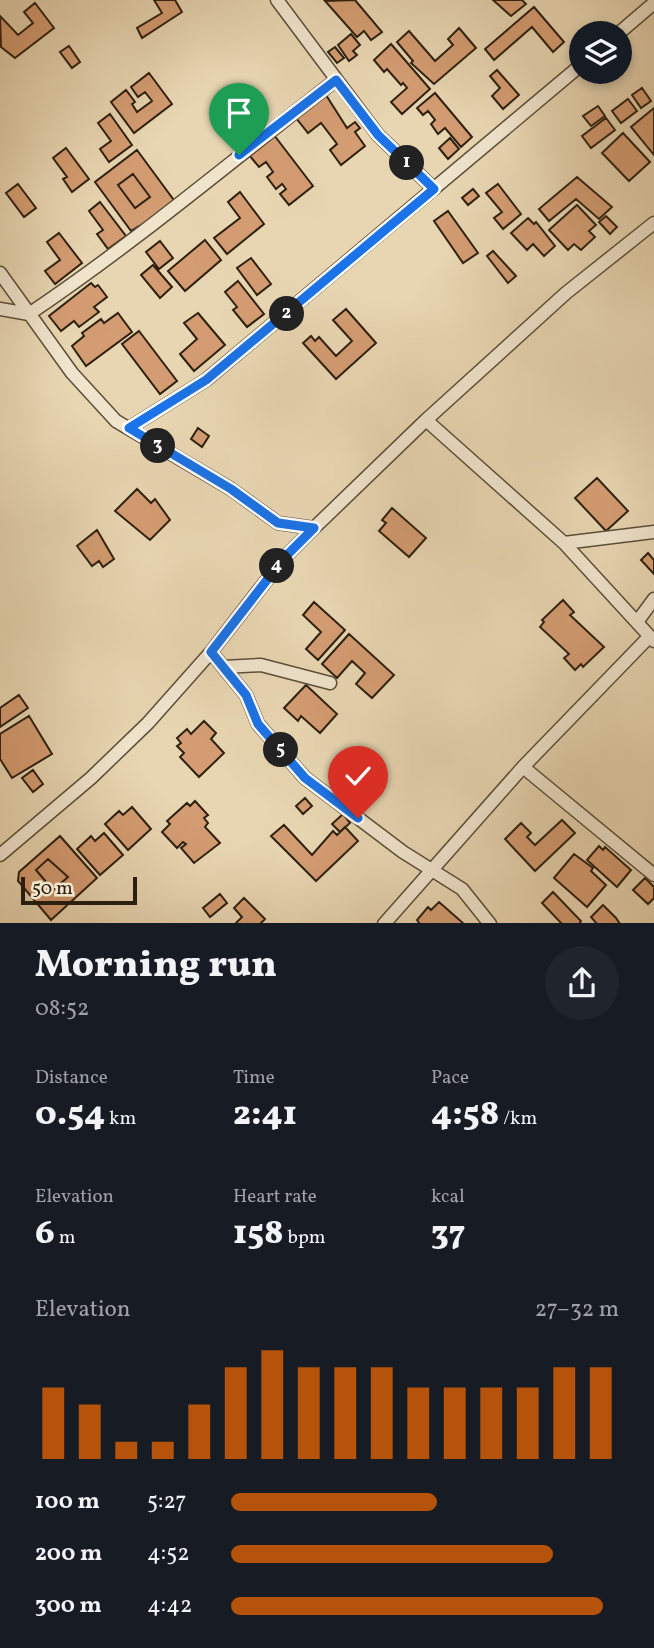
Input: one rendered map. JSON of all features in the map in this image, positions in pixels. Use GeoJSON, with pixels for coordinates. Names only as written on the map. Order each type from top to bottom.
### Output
{"type":"FeatureCollection","features":[{"type":"Feature","properties":{"kind":"street"},"geometry":{"type":"LineString","coordinates":[[276,0],[378,135],[434,189]]}},
{"type":"Feature","properties":{"kind":"street"},"geometry":{"type":"LineString","coordinates":[[632,22],[654,3]]}},
{"type":"Feature","properties":{"kind":"street"},"geometry":{"type":"LineString","coordinates":[[129,428],[206,380],[569,75]]}},
{"type":"Feature","properties":{"kind":"street"},"geometry":{"type":"LineString","coordinates":[[0,309],[29,314],[211,182],[239,155],[336,80]]}},
{"type":"Feature","properties":{"kind":"street"},"geometry":{"type":"LineString","coordinates":[[0,855],[90,778],[148,723],[211,652],[284,558],[314,528],[426,420],[566,293],[654,223]]}},
{"type":"Feature","properties":{"kind":"street"},"geometry":{"type":"LineString","coordinates":[[0,272],[72,373],[116,421],[231,489],[278,523],[314,528]]}},
{"type":"Feature","properties":{"kind":"street"},"geometry":{"type":"LineString","coordinates":[[384,923],[523,767],[652,639],[564,543],[426,420]]}},
{"type":"Feature","properties":{"kind":"street"},"geometry":{"type":"LineString","coordinates":[[564,543],[654,532]]}},
{"type":"Feature","properties":{"kind":"street"},"geometry":{"type":"LineString","coordinates":[[637,622],[654,599]]}},
{"type":"Feature","properties":{"kind":"street"},"geometry":{"type":"LineString","coordinates":[[211,652],[246,695],[258,724],[305,778],[431,871],[462,889],[490,923]]}},
{"type":"Feature","properties":{"kind":"street"},"geometry":{"type":"LineString","coordinates":[[225,667],[261,665],[330,682]]}},
{"type":"Feature","properties":{"kind":"street"},"geometry":{"type":"LineString","coordinates":[[523,767],[654,875]]}},
{"type":"Feature","properties":{"kind":"building"},"geometry":{"type":"Polygon","coordinates":[[[154,0],[175,0],[182,12],[142,38],[137,28],[162,13],[154,0]]]}},
{"type":"Feature","properties":{"kind":"building"},"geometry":{"type":"Polygon","coordinates":[[[355,0],[382,32],[371,40],[364,31],[357,37],[325,1],[355,0]]]}},
{"type":"Feature","properties":{"kind":"building"},"geometry":{"type":"Polygon","coordinates":[[[493,0],[522,0],[526,4],[511,16],[493,0]]]}},
{"type":"Feature","properties":{"kind":"building"},"geometry":{"type":"Polygon","coordinates":[[[35,3],[54,28],[15,58],[1,47],[0,16],[18,35],[33,23],[24,12],[35,3]]]}},
{"type":"Feature","properties":{"kind":"building"},"geometry":{"type":"Polygon","coordinates":[[[534,7],[564,42],[553,52],[532,27],[494,60],[485,49],[534,7]]]}},
{"type":"Feature","properties":{"kind":"building"},"geometry":{"type":"Polygon","coordinates":[[[459,28],[476,48],[434,84],[411,63],[413,61],[397,42],[409,31],[435,61],[453,45],[448,39],[459,28]]]}},
{"type":"Feature","properties":{"kind":"building"},"geometry":{"type":"Polygon","coordinates":[[[351,34],[360,45],[353,51],[357,55],[349,61],[338,45],[351,34]]]}},
{"type":"Feature","properties":{"kind":"building"},"geometry":{"type":"Polygon","coordinates":[[[391,44],[430,89],[402,114],[391,102],[407,88],[387,69],[384,72],[374,60],[391,44]]]}},
{"type":"Feature","properties":{"kind":"building"},"geometry":{"type":"Polygon","coordinates":[[[69,46],[80,62],[72,68],[60,52],[69,46]]]}},
{"type":"Feature","properties":{"kind":"building"},"geometry":{"type":"Polygon","coordinates":[[[335,47],[344,58],[337,63],[328,52],[335,47]]]}},
{"type":"Feature","properties":{"kind":"building"},"geometry":{"type":"Polygon","coordinates":[[[497,70],[519,95],[503,109],[492,96],[500,88],[490,76],[497,70]]]}},
{"type":"Feature","properties":{"kind":"building"},"geometry":{"type":"Polygon","coordinates":[[[149,73],[172,104],[134,133],[111,102],[126,90],[135,102],[132,104],[137,112],[152,101],[145,92],[138,97],[131,87],[149,73]]]}},
{"type":"Feature","properties":{"kind":"building"},"geometry":{"type":"Polygon","coordinates":[[[642,88],[651,101],[641,108],[632,95],[642,88]]]}},
{"type":"Feature","properties":{"kind":"building"},"geometry":{"type":"Polygon","coordinates":[[[435,93],[472,137],[461,147],[445,128],[438,134],[431,124],[435,120],[428,111],[423,115],[417,108],[435,93]]]}},
{"type":"Feature","properties":{"kind":"building"},"geometry":{"type":"Polygon","coordinates":[[[326,95],[347,128],[355,122],[360,128],[355,132],[365,146],[341,165],[330,150],[337,144],[321,123],[308,133],[296,118],[326,95]]]}},
{"type":"Feature","properties":{"kind":"building"},"geometry":{"type":"Polygon","coordinates":[[[628,99],[637,111],[621,123],[612,111],[628,99]]]}},
{"type":"Feature","properties":{"kind":"building"},"geometry":{"type":"Polygon","coordinates":[[[598,106],[605,116],[591,126],[583,116],[598,106]]]}},
{"type":"Feature","properties":{"kind":"building"},"geometry":{"type":"Polygon","coordinates":[[[654,108],[654,155],[631,127],[654,108]]]}},
{"type":"Feature","properties":{"kind":"building"},"geometry":{"type":"Polygon","coordinates":[[[110,114],[132,145],[109,162],[100,149],[111,141],[98,123],[110,114]]]}},
{"type":"Feature","properties":{"kind":"building"},"geometry":{"type":"Polygon","coordinates":[[[606,118],[615,130],[591,148],[582,136],[606,118]]]}},
{"type":"Feature","properties":{"kind":"building"},"geometry":{"type":"Polygon","coordinates":[[[623,133],[650,162],[629,181],[602,153],[623,133]]]}},
{"type":"Feature","properties":{"kind":"building"},"geometry":{"type":"Polygon","coordinates":[[[274,135],[313,186],[289,205],[280,194],[286,189],[282,184],[276,189],[267,177],[273,172],[266,162],[259,167],[249,155],[274,135]]]}},
{"type":"Feature","properties":{"kind":"building"},"geometry":{"type":"Polygon","coordinates":[[[450,138],[459,149],[448,159],[439,148],[450,138]]]}},
{"type":"Feature","properties":{"kind":"building"},"geometry":{"type":"Polygon","coordinates":[[[66,148],[89,179],[72,192],[63,179],[67,177],[53,158],[66,148]]]}},
{"type":"Feature","properties":{"kind":"building"},"geometry":{"type":"Polygon","coordinates":[[[137,150],[176,203],[141,228],[139,226],[131,231],[95,182],[137,150]],[[133,174],[118,185],[135,208],[150,197],[133,174]]]}},
{"type":"Feature","properties":{"kind":"building"},"geometry":{"type":"Polygon","coordinates":[[[133,174],[150,197],[135,208],[118,185],[133,174]]]}},
{"type":"Feature","properties":{"kind":"building"},"geometry":{"type":"Polygon","coordinates":[[[577,177],[612,207],[599,219],[576,199],[549,221],[539,209],[577,177]]]}},
{"type":"Feature","properties":{"kind":"building"},"geometry":{"type":"Polygon","coordinates":[[[18,184],[36,208],[24,217],[6,193],[18,184]]]}},
{"type":"Feature","properties":{"kind":"building"},"geometry":{"type":"Polygon","coordinates":[[[498,184],[521,214],[503,229],[494,218],[502,212],[486,193],[498,184]]]}},
{"type":"Feature","properties":{"kind":"building"},"geometry":{"type":"Polygon","coordinates":[[[473,189],[479,196],[468,205],[462,198],[473,189]]]}},
{"type":"Feature","properties":{"kind":"building"},"geometry":{"type":"Polygon","coordinates":[[[240,192],[264,224],[227,254],[214,238],[240,218],[228,202],[240,192]]]}},
{"type":"Feature","properties":{"kind":"building"},"geometry":{"type":"Polygon","coordinates":[[[100,202],[126,236],[108,249],[97,234],[103,230],[89,211],[100,202]]]}},
{"type":"Feature","properties":{"kind":"building"},"geometry":{"type":"Polygon","coordinates":[[[577,205],[596,225],[589,231],[595,237],[581,250],[574,244],[568,250],[549,230],[577,205]]]}},
{"type":"Feature","properties":{"kind":"building"},"geometry":{"type":"Polygon","coordinates":[[[448,211],[478,253],[463,263],[434,221],[448,211]]]}},
{"type":"Feature","properties":{"kind":"building"},"geometry":{"type":"Polygon","coordinates":[[[606,216],[617,227],[610,234],[599,222],[606,216]]]}},
{"type":"Feature","properties":{"kind":"building"},"geometry":{"type":"Polygon","coordinates":[[[528,218],[534,224],[536,222],[555,246],[544,256],[533,244],[527,250],[511,233],[528,218]]]}},
{"type":"Feature","properties":{"kind":"building"},"geometry":{"type":"Polygon","coordinates":[[[59,233],[82,263],[55,284],[45,271],[60,260],[47,242],[59,233]]]}},
{"type":"Feature","properties":{"kind":"building"},"geometry":{"type":"Polygon","coordinates":[[[205,240],[221,260],[185,291],[168,271],[205,240]]]}},
{"type":"Feature","properties":{"kind":"building"},"geometry":{"type":"Polygon","coordinates":[[[160,241],[173,258],[159,269],[146,252],[160,241]]]}},
{"type":"Feature","properties":{"kind":"building"},"geometry":{"type":"Polygon","coordinates":[[[493,251],[516,276],[508,283],[487,256],[493,251]]]}},
{"type":"Feature","properties":{"kind":"building"},"geometry":{"type":"Polygon","coordinates":[[[251,258],[271,284],[257,295],[237,268],[251,258]]]}},
{"type":"Feature","properties":{"kind":"building"},"geometry":{"type":"Polygon","coordinates":[[[153,265],[172,287],[160,298],[141,275],[153,265]]]}},
{"type":"Feature","properties":{"kind":"building"},"geometry":{"type":"Polygon","coordinates":[[[238,281],[264,314],[247,327],[233,310],[237,307],[225,292],[238,281]]]}},
{"type":"Feature","properties":{"kind":"building"},"geometry":{"type":"Polygon","coordinates":[[[91,283],[95,287],[98,285],[107,297],[94,307],[99,312],[79,327],[74,321],[61,331],[49,316],[91,283]]]}},
{"type":"Feature","properties":{"kind":"building"},"geometry":{"type":"Polygon","coordinates":[[[346,309],[376,343],[336,379],[303,343],[311,336],[315,341],[319,337],[336,356],[352,341],[333,320],[346,309]]]}},
{"type":"Feature","properties":{"kind":"building"},"geometry":{"type":"Polygon","coordinates":[[[118,313],[132,332],[86,366],[72,346],[84,336],[82,333],[101,319],[104,323],[118,313]]]}},
{"type":"Feature","properties":{"kind":"building"},"geometry":{"type":"Polygon","coordinates":[[[198,313],[225,345],[194,371],[180,354],[197,339],[184,323],[198,313]]]}},
{"type":"Feature","properties":{"kind":"building"},"geometry":{"type":"Polygon","coordinates":[[[139,331],[177,381],[160,394],[122,344],[139,331]]]}},
{"type":"Feature","properties":{"kind":"building"},"geometry":{"type":"Polygon","coordinates":[[[198,428],[209,436],[202,447],[191,439],[198,428]]]}},
{"type":"Feature","properties":{"kind":"building"},"geometry":{"type":"Polygon","coordinates":[[[597,478],[628,511],[606,531],[575,498],[597,478]]]}},
{"type":"Feature","properties":{"kind":"building"},"geometry":{"type":"Polygon","coordinates":[[[137,489],[151,503],[155,499],[170,520],[150,540],[115,511],[137,489]]]}},
{"type":"Feature","properties":{"kind":"building"},"geometry":{"type":"Polygon","coordinates":[[[392,508],[426,538],[409,557],[379,531],[386,523],[382,520],[392,508]]]}},
{"type":"Feature","properties":{"kind":"building"},"geometry":{"type":"Polygon","coordinates":[[[97,530],[114,559],[103,567],[99,561],[92,566],[77,546],[97,530]]]}},
{"type":"Feature","properties":{"kind":"building"},"geometry":{"type":"Polygon","coordinates":[[[648,553],[654,560],[654,574],[641,560],[648,553]]]}},
{"type":"Feature","properties":{"kind":"building"},"geometry":{"type":"Polygon","coordinates":[[[563,600],[574,612],[570,615],[604,647],[583,667],[581,664],[575,670],[564,658],[569,654],[540,627],[544,622],[542,620],[563,600]]]}},
{"type":"Feature","properties":{"kind":"building"},"geometry":{"type":"Polygon","coordinates":[[[314,602],[345,630],[318,660],[306,649],[321,632],[303,615],[314,602]]]}},
{"type":"Feature","properties":{"kind":"building"},"geometry":{"type":"Polygon","coordinates":[[[349,634],[394,675],[372,698],[356,684],[365,673],[352,661],[337,678],[322,664],[349,634]]]}},
{"type":"Feature","properties":{"kind":"building"},"geometry":{"type":"Polygon","coordinates":[[[306,685],[337,714],[320,733],[301,716],[298,721],[284,708],[306,685]]]}},
{"type":"Feature","properties":{"kind":"building"},"geometry":{"type":"Polygon","coordinates":[[[19,695],[28,708],[0,727],[0,708],[19,695]]]}},
{"type":"Feature","properties":{"kind":"building"},"geometry":{"type":"Polygon","coordinates":[[[29,716],[52,754],[12,778],[0,759],[0,734],[29,716]]]}},
{"type":"Feature","properties":{"kind":"building"},"geometry":{"type":"Polygon","coordinates":[[[204,721],[216,733],[211,739],[224,753],[199,777],[180,757],[184,753],[177,746],[181,743],[177,738],[187,729],[191,734],[204,721]]]}},
{"type":"Feature","properties":{"kind":"building"},"geometry":{"type":"Polygon","coordinates":[[[33,770],[43,784],[33,792],[22,778],[33,770]]]}},
{"type":"Feature","properties":{"kind":"building"},"geometry":{"type":"Polygon","coordinates":[[[305,798],[312,806],[303,814],[296,806],[305,798]]]}},
{"type":"Feature","properties":{"kind":"building"},"geometry":{"type":"Polygon","coordinates":[[[195,801],[208,815],[204,818],[208,823],[205,827],[220,843],[194,863],[181,848],[186,844],[183,842],[177,848],[162,832],[170,824],[167,821],[187,803],[190,806],[195,801]]]}},
{"type":"Feature","properties":{"kind":"building"},"geometry":{"type":"Polygon","coordinates":[[[132,807],[151,829],[128,850],[105,824],[119,811],[123,815],[132,807]]]}},
{"type":"Feature","properties":{"kind":"building"},"geometry":{"type":"Polygon","coordinates":[[[343,814],[350,823],[340,832],[332,824],[343,814]]]}},
{"type":"Feature","properties":{"kind":"building"},"geometry":{"type":"Polygon","coordinates":[[[562,820],[575,833],[535,871],[505,839],[521,823],[531,833],[527,837],[535,845],[562,820]]]}},
{"type":"Feature","properties":{"kind":"building"},"geometry":{"type":"Polygon","coordinates":[[[284,825],[312,855],[333,831],[337,835],[345,827],[358,841],[316,881],[271,836],[284,825]]]}},
{"type":"Feature","properties":{"kind":"building"},"geometry":{"type":"Polygon","coordinates":[[[104,833],[123,855],[100,875],[77,849],[91,836],[95,841],[104,833]]]}},
{"type":"Feature","properties":{"kind":"building"},"geometry":{"type":"Polygon","coordinates":[[[60,836],[97,878],[51,920],[18,881],[19,872],[60,836]],[[48,859],[36,870],[53,890],[68,877],[48,859]]]}},
{"type":"Feature","properties":{"kind":"building"},"geometry":{"type":"Polygon","coordinates":[[[599,846],[603,850],[605,847],[631,870],[617,887],[587,860],[599,846]]]}},
{"type":"Feature","properties":{"kind":"building"},"geometry":{"type":"Polygon","coordinates":[[[574,854],[593,868],[591,871],[606,885],[587,907],[554,878],[574,854]]]}},
{"type":"Feature","properties":{"kind":"building"},"geometry":{"type":"Polygon","coordinates":[[[48,859],[68,877],[53,890],[36,870],[48,859]]]}},
{"type":"Feature","properties":{"kind":"building"},"geometry":{"type":"Polygon","coordinates":[[[645,878],[654,887],[654,898],[648,904],[633,890],[645,878]]]}},
{"type":"Feature","properties":{"kind":"building"},"geometry":{"type":"Polygon","coordinates":[[[553,892],[581,921],[561,923],[542,903],[553,892]]]}},
{"type":"Feature","properties":{"kind":"building"},"geometry":{"type":"Polygon","coordinates":[[[220,894],[227,903],[210,917],[203,908],[220,894]]]}},
{"type":"Feature","properties":{"kind":"building"},"geometry":{"type":"Polygon","coordinates":[[[244,898],[265,919],[261,923],[236,923],[242,917],[234,908],[244,898]]]}},
{"type":"Feature","properties":{"kind":"building"},"geometry":{"type":"Polygon","coordinates":[[[439,902],[463,923],[419,923],[417,920],[428,907],[431,910],[439,902]]]}},
{"type":"Feature","properties":{"kind":"building"},"geometry":{"type":"Polygon","coordinates":[[[603,905],[619,923],[596,923],[591,917],[603,905]]]}},
{"type":"Feature","properties":{"kind":"route"},"geometry":{"type":"LineString","coordinates":[[239,155],[336,80],[378,135],[434,189],[324,284],[206,380],[129,428],[231,489],[278,523],[314,528],[284,558],[211,652],[246,695],[258,724],[305,778],[358,818]]}}]}
